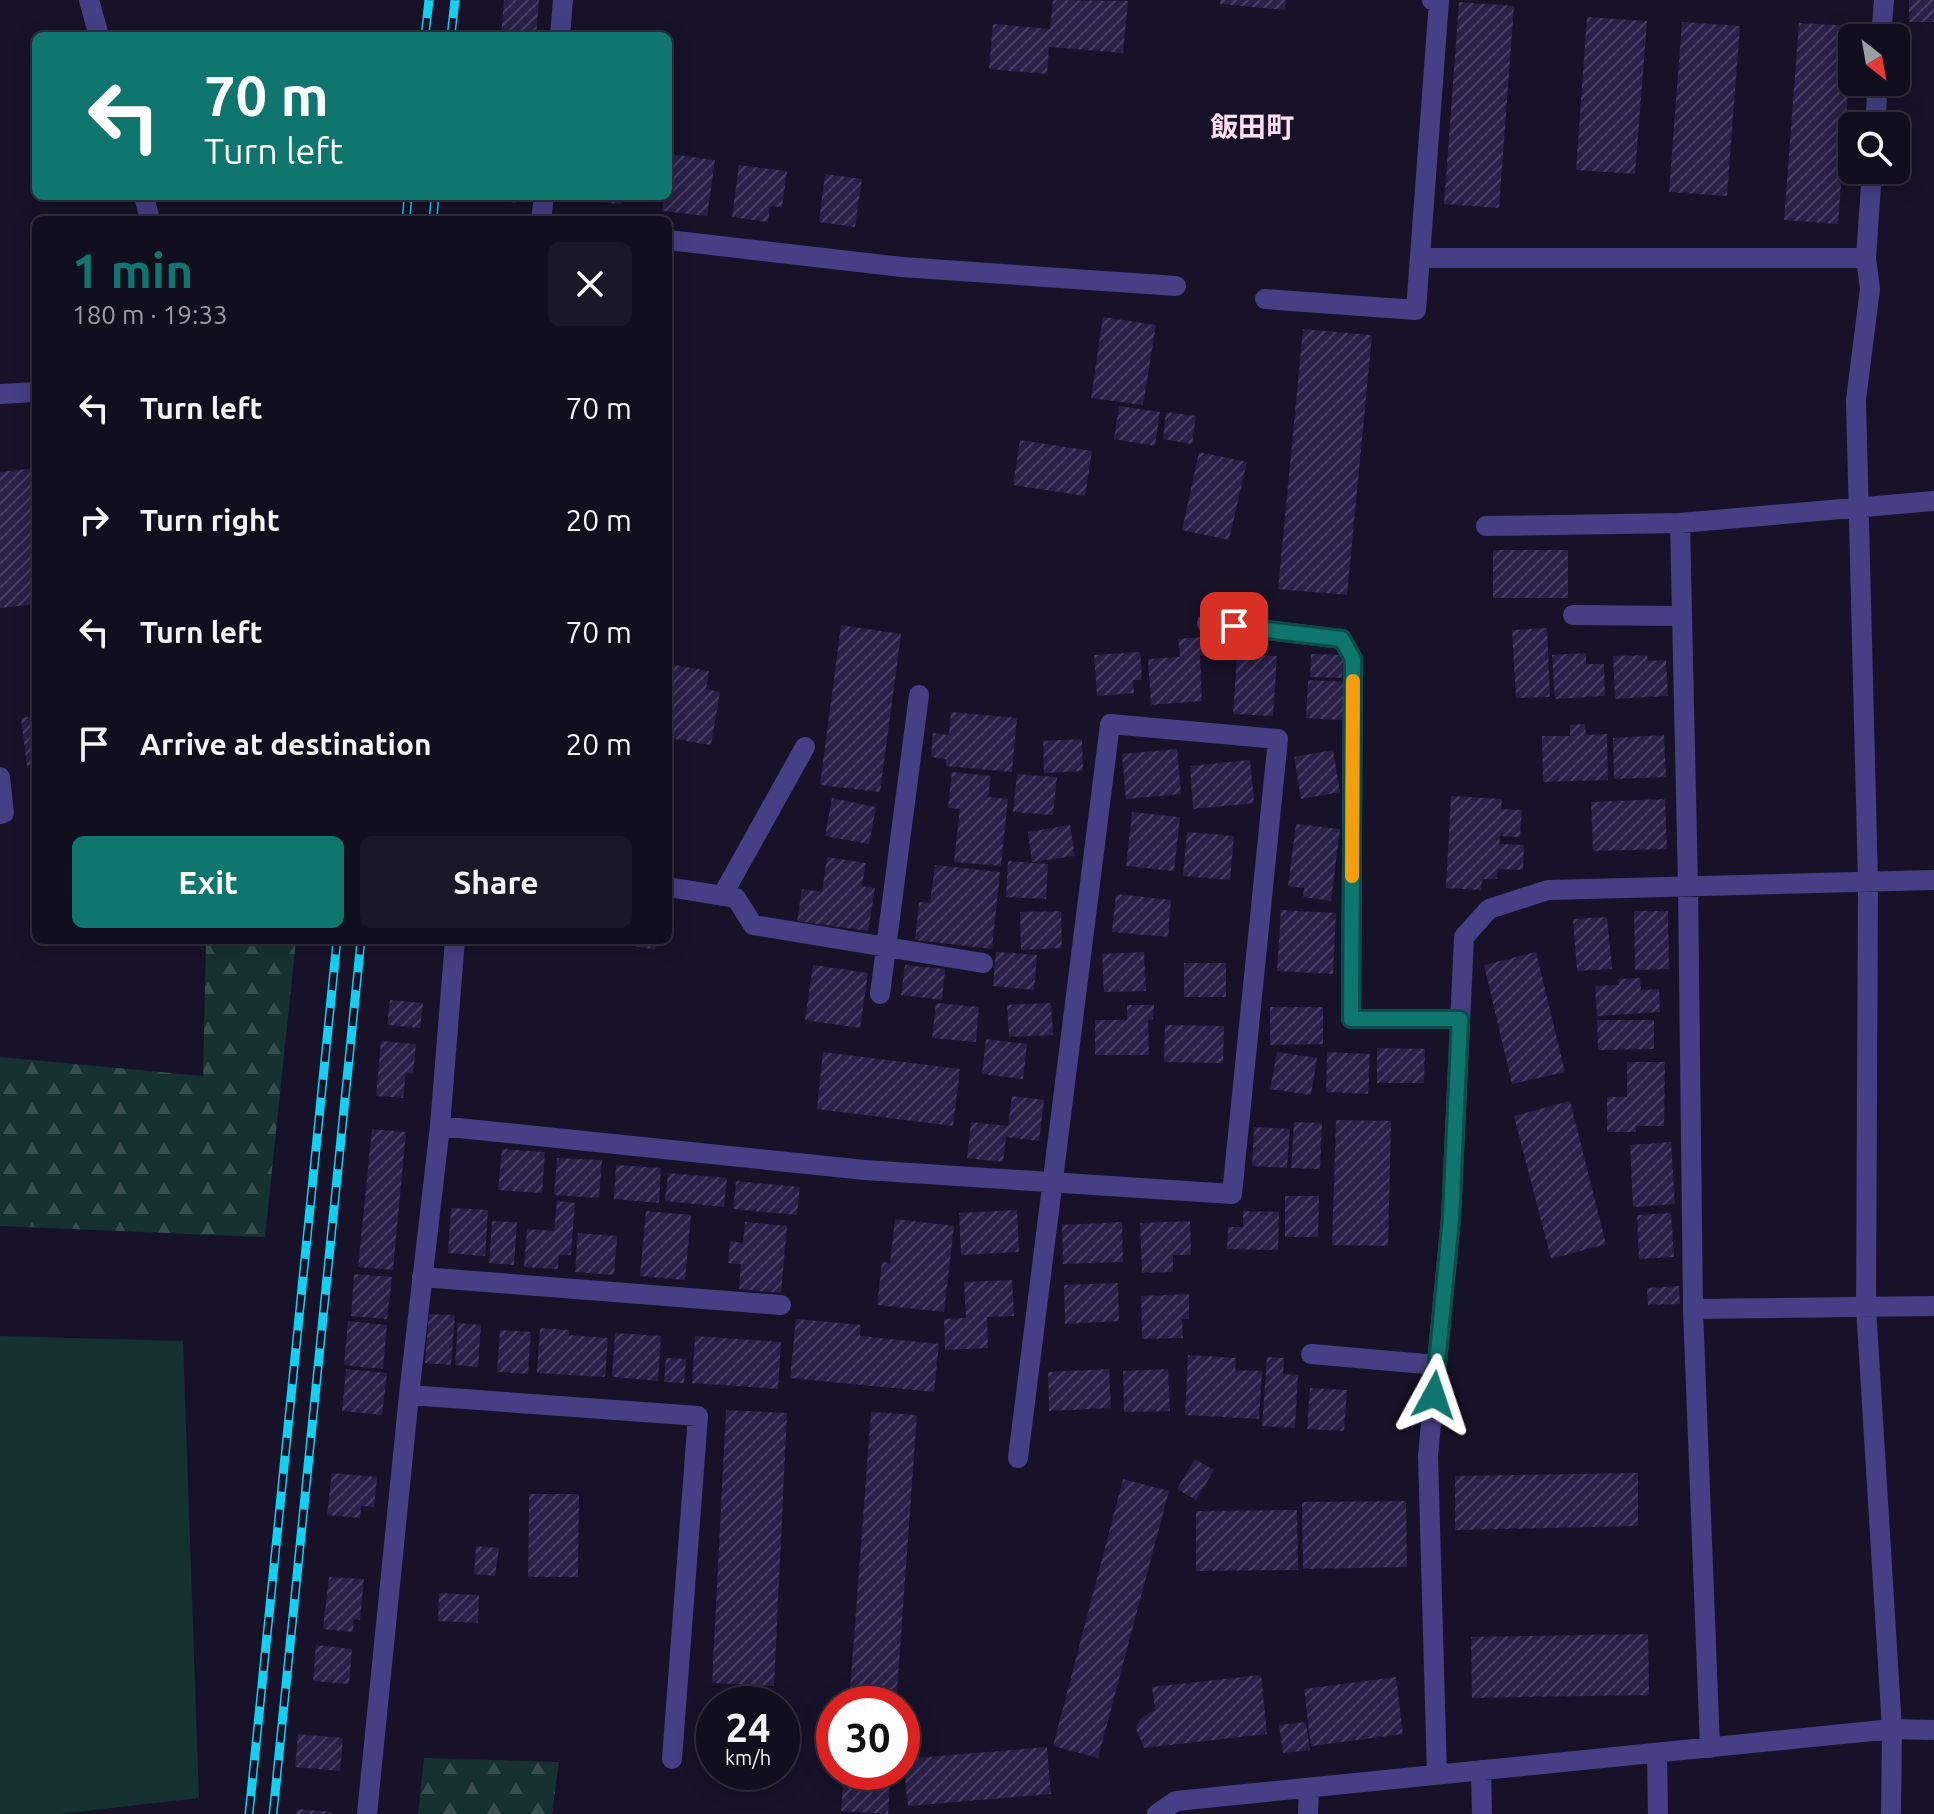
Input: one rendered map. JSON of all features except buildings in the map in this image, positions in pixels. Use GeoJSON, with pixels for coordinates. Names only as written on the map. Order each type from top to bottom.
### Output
{"type":"FeatureCollection","features":[{"type":"Feature","properties":{"kind":"street"},"geometry":{"type":"LineString","coordinates":[[89,0],[98,32]]}},
{"type":"Feature","properties":{"kind":"street"},"geometry":{"type":"LineString","coordinates":[[560,32],[563,0]]}},
{"type":"Feature","properties":{"kind":"street"},"geometry":{"type":"LineString","coordinates":[[1265,299],[1416,310],[1439,1],[1432,0]]}},
{"type":"Feature","properties":{"kind":"street"},"geometry":{"type":"LineString","coordinates":[[1882,24],[1884,0]]}},
{"type":"Feature","properties":{"kind":"street"},"geometry":{"type":"LineString","coordinates":[[1871,184],[1866,258],[1870,289],[1856,400],[1868,882],[1866,1307],[1892,1729],[1891,1814]]}},
{"type":"Feature","properties":{"kind":"street"},"geometry":{"type":"LineString","coordinates":[[672,240],[902,267],[1176,286]]}},
{"type":"Feature","properties":{"kind":"street"},"geometry":{"type":"LineString","coordinates":[[1420,258],[1866,258]]}},
{"type":"Feature","properties":{"kind":"street"},"geometry":{"type":"LineString","coordinates":[[1,389],[32,392]]}},
{"type":"Feature","properties":{"kind":"street"},"geometry":{"type":"LineString","coordinates":[[1486,526],[1680,523],[1934,501]]}},
{"type":"Feature","properties":{"kind":"street"},"geometry":{"type":"LineString","coordinates":[[1680,523],[1693,1309],[1710,1748]]}},
{"type":"Feature","properties":{"kind":"street"},"geometry":{"type":"LineString","coordinates":[[1573,615],[1682,616]]}},
{"type":"Feature","properties":{"kind":"street"},"geometry":{"type":"LineString","coordinates":[[1207,623],[1342,639],[1353,659],[1351,1019],[1460,1019]]}},
{"type":"Feature","properties":{"kind":"street"},"geometry":{"type":"LineString","coordinates":[[880,994],[919,695]]}},
{"type":"Feature","properties":{"kind":"street"},"geometry":{"type":"LineString","coordinates":[[440,1126],[865,1170],[1053,1183],[1232,1194],[1278,739],[1110,724],[1053,1183],[1018,1458]]}},
{"type":"Feature","properties":{"kind":"street"},"geometry":{"type":"LineString","coordinates":[[722,896],[805,747]]}},
{"type":"Feature","properties":{"kind":"street"},"geometry":{"type":"LineString","coordinates":[[0,777],[4,813],[0,814]]}},
{"type":"Feature","properties":{"kind":"street"},"geometry":{"type":"LineString","coordinates":[[1437,1775],[1428,1455],[1451,1218],[1464,937],[1489,909],[1548,890],[1934,880]]}},
{"type":"Feature","properties":{"kind":"street"},"geometry":{"type":"LineString","coordinates":[[672,888],[736,898],[753,925],[983,963]]}},
{"type":"Feature","properties":{"kind":"street"},"geometry":{"type":"LineString","coordinates":[[367,1814],[409,1395],[440,1126],[455,944]]}},
{"type":"Feature","properties":{"kind":"street"},"geometry":{"type":"LineString","coordinates":[[422,1277],[781,1305]]}},
{"type":"Feature","properties":{"kind":"street"},"geometry":{"type":"LineString","coordinates":[[1693,1309],[1934,1306]]}},
{"type":"Feature","properties":{"kind":"street"},"geometry":{"type":"LineString","coordinates":[[1311,1354],[1437,1365]]}},
{"type":"Feature","properties":{"kind":"street"},"geometry":{"type":"LineString","coordinates":[[409,1395],[698,1416],[672,1759]]}},
{"type":"Feature","properties":{"kind":"street"},"geometry":{"type":"LineString","coordinates":[[1157,1814],[1176,1801],[1892,1729],[1934,1730]]}},
{"type":"Feature","properties":{"kind":"street"},"geometry":{"type":"LineString","coordinates":[[1657,1753],[1658,1814]]}},
{"type":"Feature","properties":{"kind":"street"},"geometry":{"type":"LineString","coordinates":[[1481,1770],[1482,1814]]}},
{"type":"Feature","properties":{"kind":"street"},"geometry":{"type":"LineString","coordinates":[[1308,1814],[1309,1788]]}},
{"type":"Feature","properties":{"kind":"green space"},"geometry":{"type":"Polygon","coordinates":[[[206,944],[296,944],[265,1237],[0,1226],[0,1057],[203,1076],[206,944]]]}},
{"type":"Feature","properties":{"kind":"green space"},"geometry":{"type":"Polygon","coordinates":[[[0,1336],[183,1341],[199,1798],[58,1814],[0,1814],[0,1336]]]}},
{"type":"Feature","properties":{"kind":"green space"},"geometry":{"type":"Polygon","coordinates":[[[424,1758],[559,1762],[552,1814],[418,1814],[424,1758]]]}},
{"type":"Feature","properties":{"kind":"railway"},"geometry":{"type":"LineString","coordinates":[[425,32],[429,0]]}},
{"type":"Feature","properties":{"kind":"railway"},"geometry":{"type":"LineString","coordinates":[[451,32],[455,0]]}},
{"type":"Feature","properties":{"kind":"railway"},"geometry":{"type":"LineString","coordinates":[[406,216],[408,200]]}},
{"type":"Feature","properties":{"kind":"railway"},"geometry":{"type":"LineString","coordinates":[[433,216],[435,200]]}},
{"type":"Feature","properties":{"kind":"railway"},"geometry":{"type":"LineString","coordinates":[[249,1814],[337,944]]}},
{"type":"Feature","properties":{"kind":"railway"},"geometry":{"type":"LineString","coordinates":[[273,1814],[361,944]]}},
{"type":"Feature","properties":{"kind":"slow traffic"},"geometry":{"type":"LineString","coordinates":[[1352,876],[1353,681]]}},
{"type":"Feature","properties":{"kind":"district","name":"飯田町"},"geometry":{"type":"Point","coordinates":[1252,127]}},
{"type":"Feature","properties":{"kind":"route"},"geometry":{"type":"LineString","coordinates":[[1234,626],[1342,639],[1353,659],[1351,1019],[1460,1019],[1451,1218],[1434,1395]]}}]}
